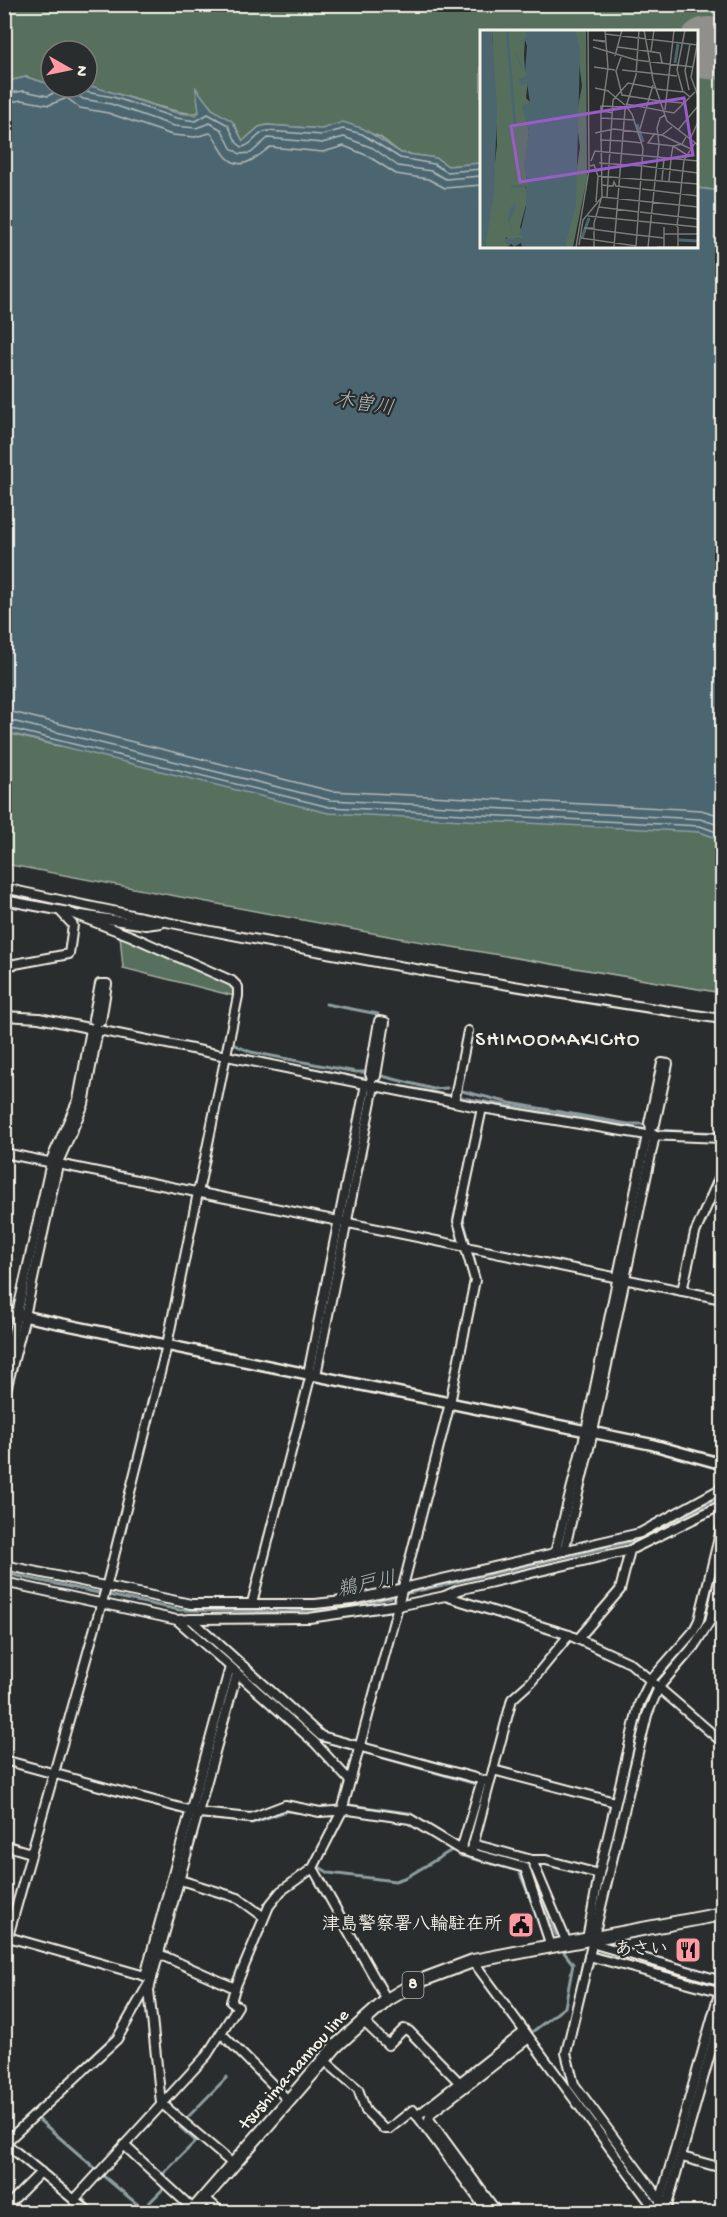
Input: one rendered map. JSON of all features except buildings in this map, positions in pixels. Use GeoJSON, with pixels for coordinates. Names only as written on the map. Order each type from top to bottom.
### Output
{"type":"FeatureCollection","features":[{"type":"Feature","properties":{"kind":"main road","name":"tsushima-nannou line"},"geometry":{"type":"LineString","coordinates":[[193,2211],[324,2060],[387,2000],[417,1982],[473,1961],[723,1914]]}},
{"type":"Feature","properties":{"kind":"street"},"geometry":{"type":"LineString","coordinates":[[4,888],[169,922],[524,989],[723,1019]]}},
{"type":"Feature","properties":{"kind":"street"},"geometry":{"type":"LineString","coordinates":[[4,900],[146,925],[169,922]]}},
{"type":"Feature","properties":{"kind":"street"},"geometry":{"type":"LineString","coordinates":[[4,966],[69,954],[73,925],[64,912]]}},
{"type":"Feature","properties":{"kind":"street"},"geometry":{"type":"LineString","coordinates":[[4,1951],[106,1589],[167,1345],[238,996],[238,987],[232,981],[130,936],[64,912]]}},
{"type":"Feature","properties":{"kind":"street"},"geometry":{"type":"LineString","coordinates":[[4,1016],[39,1018],[482,1108],[650,1135],[723,1138]]}},
{"type":"Feature","properties":{"kind":"street"},"geometry":{"type":"LineString","coordinates":[[4,1398],[54,1163],[78,1100],[97,1020]]}},
{"type":"Feature","properties":{"kind":"street"},"geometry":{"type":"LineString","coordinates":[[252,1603],[312,1374],[372,1076],[370,1074],[379,1021],[386,1022],[376,1076],[372,1076]]}},
{"type":"Feature","properties":{"kind":"street"},"geometry":{"type":"LineString","coordinates":[[454,1102],[468,1031]]}},
{"type":"Feature","properties":{"kind":"street"},"geometry":{"type":"LineString","coordinates":[[564,1551],[650,1135],[649,1123],[662,1063],[668,1064],[655,1125],[651,1126]]}},
{"type":"Feature","properties":{"kind":"street"},"geometry":{"type":"LineString","coordinates":[[74,2200],[207,2055],[222,2034],[238,2006],[231,2002],[235,1988],[264,1917],[281,1891],[313,1868],[342,1811],[399,1604],[450,1403],[475,1280],[458,1221],[482,1108]]}},
{"type":"Feature","properties":{"kind":"street"},"geometry":{"type":"LineString","coordinates":[[4,1153],[723,1299]]}},
{"type":"Feature","properties":{"kind":"street"},"geometry":{"type":"LineString","coordinates":[[682,1291],[695,1233],[723,1172]]}},
{"type":"Feature","properties":{"kind":"street"},"geometry":{"type":"LineString","coordinates":[[4,1312],[590,1431],[650,1444],[723,1464]]}},
{"type":"Feature","properties":{"kind":"street"},"geometry":{"type":"LineString","coordinates":[[4,1372],[22,1316]]}},
{"type":"Feature","properties":{"kind":"street"},"geometry":{"type":"LineString","coordinates":[[555,1553],[590,1431]]}},
{"type":"Feature","properties":{"kind":"street"},"geometry":{"type":"LineString","coordinates":[[4,1565],[106,1589],[191,1604],[324,1603],[352,1600],[402,1589],[640,1533],[723,1488]]}},
{"type":"Feature","properties":{"kind":"street"},"geometry":{"type":"LineString","coordinates":[[4,1582],[177,1620],[309,1618],[445,1596],[458,1590],[630,1550],[723,1505]]}},
{"type":"Feature","properties":{"kind":"street"},"geometry":{"type":"LineString","coordinates":[[667,2211],[582,2097],[569,2074],[566,2053],[589,1956],[598,1874],[639,1704],[651,1680],[693,1632],[699,1620],[723,1525]]}},
{"type":"Feature","properties":{"kind":"street"},"geometry":{"type":"LineString","coordinates":[[578,1639],[620,1590],[630,1550]]}},
{"type":"Feature","properties":{"kind":"street"},"geometry":{"type":"LineString","coordinates":[[590,1938],[647,1715],[659,1687],[694,1646],[710,1621],[723,1567]]}},
{"type":"Feature","properties":{"kind":"street"},"geometry":{"type":"LineString","coordinates":[[445,1596],[569,1635],[630,1663],[723,1742]]}},
{"type":"Feature","properties":{"kind":"street"},"geometry":{"type":"LineString","coordinates":[[191,1619],[321,1736],[486,1781]]}},
{"type":"Feature","properties":{"kind":"street"},"geometry":{"type":"LineString","coordinates":[[177,1620],[315,1743],[350,1780]]}},
{"type":"Feature","properties":{"kind":"street"},"geometry":{"type":"LineString","coordinates":[[471,1853],[483,1792],[486,1781],[494,1770],[512,1699],[531,1682],[569,1635]]}},
{"type":"Feature","properties":{"kind":"street"},"geometry":{"type":"LineString","coordinates":[[89,2212],[5,2142],[117,2039],[149,1977],[159,1954],[180,1880],[230,1667]]}},
{"type":"Feature","properties":{"kind":"street"},"geometry":{"type":"LineString","coordinates":[[234,2164],[161,2103],[149,1977],[237,1673]]}},
{"type":"Feature","properties":{"kind":"street"},"geometry":{"type":"LineString","coordinates":[[4,1760],[195,1812],[251,1818],[285,1805],[320,1812],[342,1811],[410,1819],[461,1850],[525,1868],[551,1946]]}},
{"type":"Feature","properties":{"kind":"street"},"geometry":{"type":"LineString","coordinates":[[494,1770],[615,1802]]}},
{"type":"Feature","properties":{"kind":"street"},"geometry":{"type":"LineString","coordinates":[[461,1850],[483,1792]]}},
{"type":"Feature","properties":{"kind":"street"},"geometry":{"type":"LineString","coordinates":[[473,1844],[598,1874]]}},
{"type":"Feature","properties":{"kind":"street"},"geometry":{"type":"LineString","coordinates":[[4,1845],[31,1853]]}},
{"type":"Feature","properties":{"kind":"street"},"geometry":{"type":"LineString","coordinates":[[532,1860],[567,1943]]}},
{"type":"Feature","properties":{"kind":"street"},"geometry":{"type":"LineString","coordinates":[[313,1868],[387,2000]]}},
{"type":"Feature","properties":{"kind":"street"},"geometry":{"type":"LineString","coordinates":[[180,1880],[238,1898],[264,1917]]}},
{"type":"Feature","properties":{"kind":"street"},"geometry":{"type":"LineString","coordinates":[[7,1935],[149,1977]]}},
{"type":"Feature","properties":{"kind":"street"},"geometry":{"type":"LineString","coordinates":[[590,1938],[598,1945],[722,1987]]}},
{"type":"Feature","properties":{"kind":"street"},"geometry":{"type":"LineString","coordinates":[[159,1954],[235,1988]]}},
{"type":"Feature","properties":{"kind":"street"},"geometry":{"type":"LineString","coordinates":[[589,1956],[722,1987]]}},
{"type":"Feature","properties":{"kind":"street"},"geometry":{"type":"LineString","coordinates":[[473,1961],[657,2212]]}},
{"type":"Feature","properties":{"kind":"street"},"geometry":{"type":"LineString","coordinates":[[660,2202],[722,1987]]}},
{"type":"Feature","properties":{"kind":"street"},"geometry":{"type":"LineString","coordinates":[[667,2211],[723,2012]]}},
{"type":"Feature","properties":{"kind":"street"},"geometry":{"type":"LineString","coordinates":[[363,2021],[388,2045],[404,2029],[409,2031],[460,2083]]}},
{"type":"Feature","properties":{"kind":"street"},"geometry":{"type":"LineString","coordinates":[[222,2034],[289,2101]]}},
{"type":"Feature","properties":{"kind":"street"},"geometry":{"type":"LineString","coordinates":[[417,2116],[526,2035]]}},
{"type":"Feature","properties":{"kind":"street"},"geometry":{"type":"LineString","coordinates":[[496,2212],[429,2119],[431,2113],[526,2035]]}},
{"type":"Feature","properties":{"kind":"street"},"geometry":{"type":"LineString","coordinates":[[324,2060],[358,2089],[366,2111],[384,2129],[389,2129],[412,2110],[488,2212]]}},
{"type":"Feature","properties":{"kind":"street"},"geometry":{"type":"LineString","coordinates":[[124,2145],[193,2211]]}},
{"type":"Feature","properties":{"kind":"street"},"geometry":{"type":"LineString","coordinates":[[682,2157],[723,2168]]}},
{"type":"Feature","properties":{"kind":"street"},"geometry":{"type":"LineString","coordinates":[[4,2209],[41,2172]]}},
{"type":"Feature","properties":{"kind":"street"},"geometry":{"type":"LineString","coordinates":[[206,2198],[221,2212]]}},
{"type":"Feature","properties":{"kind":"green space"},"geometry":{"type":"Polygon","coordinates":[[[4,5],[722,5],[722,191],[697,188],[697,30],[480,30],[480,163],[448,166],[436,158],[401,153],[380,137],[343,123],[322,129],[267,125],[259,127],[243,141],[235,125],[212,109],[196,89],[200,111],[192,113],[180,112],[99,88],[99,39],[39,39],[39,81],[26,77],[5,82],[4,5]]]}},
{"type":"Feature","properties":{"kind":"green space"},"geometry":{"type":"Polygon","coordinates":[[[4,732],[53,745],[700,832],[722,840],[722,993],[399,938],[5,864],[4,732]]]}},
{"type":"Feature","properties":{"kind":"green space"},"geometry":{"type":"Polygon","coordinates":[[[120,935],[228,981],[234,986],[234,996],[123,968],[120,935]]]}},
{"type":"Feature","properties":{"kind":"water","name":"木曽川"},"geometry":{"type":"Polygon","coordinates":[[[26,77],[39,81],[39,99],[99,99],[99,88],[177,113],[196,115],[199,112],[196,88],[212,109],[232,121],[243,141],[259,127],[267,125],[322,129],[343,122],[364,129],[401,153],[436,158],[448,166],[480,163],[480,248],[697,248],[697,188],[722,191],[722,840],[700,832],[328,813],[5,732],[4,82],[26,77]]]}},
{"type":"Feature","properties":{"kind":"waterway"},"geometry":{"type":"LineString","coordinates":[[326,1004],[378,1014]]}},
{"type":"Feature","properties":{"kind":"waterway"},"geometry":{"type":"LineString","coordinates":[[9,1013],[27,1014]]}},
{"type":"Feature","properties":{"kind":"waterway"},"geometry":{"type":"LineString","coordinates":[[72,1021],[94,1025]]}},
{"type":"Feature","properties":{"kind":"waterway"},"geometry":{"type":"LineString","coordinates":[[98,1026],[223,1051]]}},
{"type":"Feature","properties":{"kind":"waterway"},"geometry":{"type":"LineString","coordinates":[[235,1045],[251,1052],[356,1072],[367,1072]]}},
{"type":"Feature","properties":{"kind":"waterway"},"geometry":{"type":"LineString","coordinates":[[229,1052],[369,1080]]}},
{"type":"Feature","properties":{"kind":"waterway"},"geometry":{"type":"LineString","coordinates":[[382,1076],[433,1089],[447,1088]]}},
{"type":"Feature","properties":{"kind":"waterway"},"geometry":{"type":"LineString","coordinates":[[374,1081],[452,1096]]}},
{"type":"Feature","properties":{"kind":"waterway"},"geometry":{"type":"LineString","coordinates":[[462,1091],[510,1103],[628,1124],[643,1124]]}},
{"type":"Feature","properties":{"kind":"waterway"},"geometry":{"type":"LineString","coordinates":[[457,1097],[648,1130]]}},
{"type":"Feature","properties":{"kind":"waterway"},"geometry":{"type":"LineString","coordinates":[[480,1139],[484,1117]]}},
{"type":"Feature","properties":{"kind":"waterway"},"geometry":{"type":"LineString","coordinates":[[652,1130],[722,1133]]}},
{"type":"Feature","properties":{"kind":"waterway"},"geometry":{"type":"LineString","coordinates":[[468,1195],[478,1146]]}},
{"type":"Feature","properties":{"kind":"waterway"},"geometry":{"type":"LineString","coordinates":[[466,1204],[463,1219],[470,1244]]}},
{"type":"Feature","properties":{"kind":"waterway"},"geometry":{"type":"LineString","coordinates":[[32,1267],[36,1247]]}},
{"type":"Feature","properties":{"kind":"waterway"},"geometry":{"type":"LineString","coordinates":[[473,1254],[477,1273]]}},
{"type":"Feature","properties":{"kind":"waterway"},"geometry":{"type":"LineString","coordinates":[[455,1397],[461,1368]]}},
{"type":"Feature","properties":{"kind":"waterway"},"geometry":{"type":"LineString","coordinates":[[441,1455],[452,1410]]}},
{"type":"Feature","properties":{"kind":"waterway","name":"鵜戸川"},"geometry":{"type":"LineString","coordinates":[[4,1573],[179,1610],[285,1612],[348,1607],[638,1540],[722,1496]]}},
{"type":"Feature","properties":{"kind":"waterway"},"geometry":{"type":"LineString","coordinates":[[657,1680],[697,1633],[705,1614],[722,1543]]}},
{"type":"Feature","properties":{"kind":"waterway"},"geometry":{"type":"LineString","coordinates":[[189,1623],[237,1666]]}},
{"type":"Feature","properties":{"kind":"waterway"},"geometry":{"type":"LineString","coordinates":[[196,1806],[232,1674]]}},
{"type":"Feature","properties":{"kind":"waterway"},"geometry":{"type":"LineString","coordinates":[[244,1674],[319,1740],[352,1749]]}},
{"type":"Feature","properties":{"kind":"waterway"},"geometry":{"type":"LineString","coordinates":[[633,1747],[653,1686]]}},
{"type":"Feature","properties":{"kind":"waterway"},"geometry":{"type":"LineString","coordinates":[[363,1752],[476,1784]]}},
{"type":"Feature","properties":{"kind":"waterway"},"geometry":{"type":"LineString","coordinates":[[35,1772],[45,1775]]}},
{"type":"Feature","properties":{"kind":"waterway"},"geometry":{"type":"LineString","coordinates":[[58,1779],[184,1813]]}},
{"type":"Feature","properties":{"kind":"waterway"},"geometry":{"type":"LineString","coordinates":[[468,1846],[481,1796]]}},
{"type":"Feature","properties":{"kind":"waterway"},"geometry":{"type":"LineString","coordinates":[[349,1805],[409,1813],[456,1842]]}},
{"type":"Feature","properties":{"kind":"waterway"},"geometry":{"type":"LineString","coordinates":[[203,1818],[252,1823],[286,1811],[332,1816]]}},
{"type":"Feature","properties":{"kind":"waterway"},"geometry":{"type":"LineString","coordinates":[[172,1891],[193,1818]]}},
{"type":"Feature","properties":{"kind":"waterway"},"geometry":{"type":"LineString","coordinates":[[321,1868],[329,1873],[395,1881],[407,1877],[452,1850]]}},
{"type":"Feature","properties":{"kind":"waterway"},"geometry":{"type":"LineString","coordinates":[[459,1855],[519,1871],[537,1915]]}},
{"type":"Feature","properties":{"kind":"waterway"},"geometry":{"type":"LineString","coordinates":[[523,1861],[529,1865],[556,1935]]}},
{"type":"Feature","properties":{"kind":"waterway"},"geometry":{"type":"LineString","coordinates":[[602,1878],[605,1864]]}},
{"type":"Feature","properties":{"kind":"waterway"},"geometry":{"type":"LineString","coordinates":[[532,2032],[565,2007],[573,1964],[563,1951]]}},
{"type":"Feature","properties":{"kind":"waterway"},"geometry":{"type":"LineString","coordinates":[[566,2039],[585,1953]]}},
{"type":"Feature","properties":{"kind":"waterway"},"geometry":{"type":"LineString","coordinates":[[596,1953],[717,1986]]}},
{"type":"Feature","properties":{"kind":"waterway"},"geometry":{"type":"LineString","coordinates":[[589,1967],[592,1967],[593,1962]]}},
{"type":"Feature","properties":{"kind":"waterway"},"geometry":{"type":"LineString","coordinates":[[718,2013],[722,1997]]}},
{"type":"Feature","properties":{"kind":"waterway"},"geometry":{"type":"LineString","coordinates":[[6,2136],[115,2034],[131,2007]]}},
{"type":"Feature","properties":{"kind":"waterway"},"geometry":{"type":"LineString","coordinates":[[564,2055],[568,2074]]}},
{"type":"Feature","properties":{"kind":"waterway"},"geometry":{"type":"LineString","coordinates":[[186,2119],[227,2077]]}},
{"type":"Feature","properties":{"kind":"waterway"},"geometry":{"type":"LineString","coordinates":[[429,2112],[423,2117],[429,2125]]}},
{"type":"Feature","properties":{"kind":"waterway"},"geometry":{"type":"LineString","coordinates":[[37,2118],[97,2170]]}},
{"type":"Feature","properties":{"kind":"waterway"},"geometry":{"type":"LineString","coordinates":[[162,2175],[196,2141],[180,2127]]}},
{"type":"Feature","properties":{"kind":"waterway"},"geometry":{"type":"LineString","coordinates":[[101,2174],[143,2209],[165,2187],[163,2185]]}},
{"type":"Feature","properties":{"kind":"waterway"},"geometry":{"type":"LineString","coordinates":[[81,2197],[93,2210]]}},
{"type":"Feature","properties":{"kind":"runway"},"geometry":{"type":"LineString","coordinates":[[708,48],[722,49]]}},
{"type":"Feature","properties":{"kind":"place","name":"津島警察署八輪駐在所"},"geometry":{"type":"Point","coordinates":[521,1925]}},
{"type":"Feature","properties":{"kind":"place","name":"あさい"},"geometry":{"type":"Point","coordinates":[688,1950]}},
{"type":"Feature","properties":{"kind":"district","name":"SHIMOOMAKICHO"},"geometry":{"type":"Point","coordinates":[558,1041]}}]}
